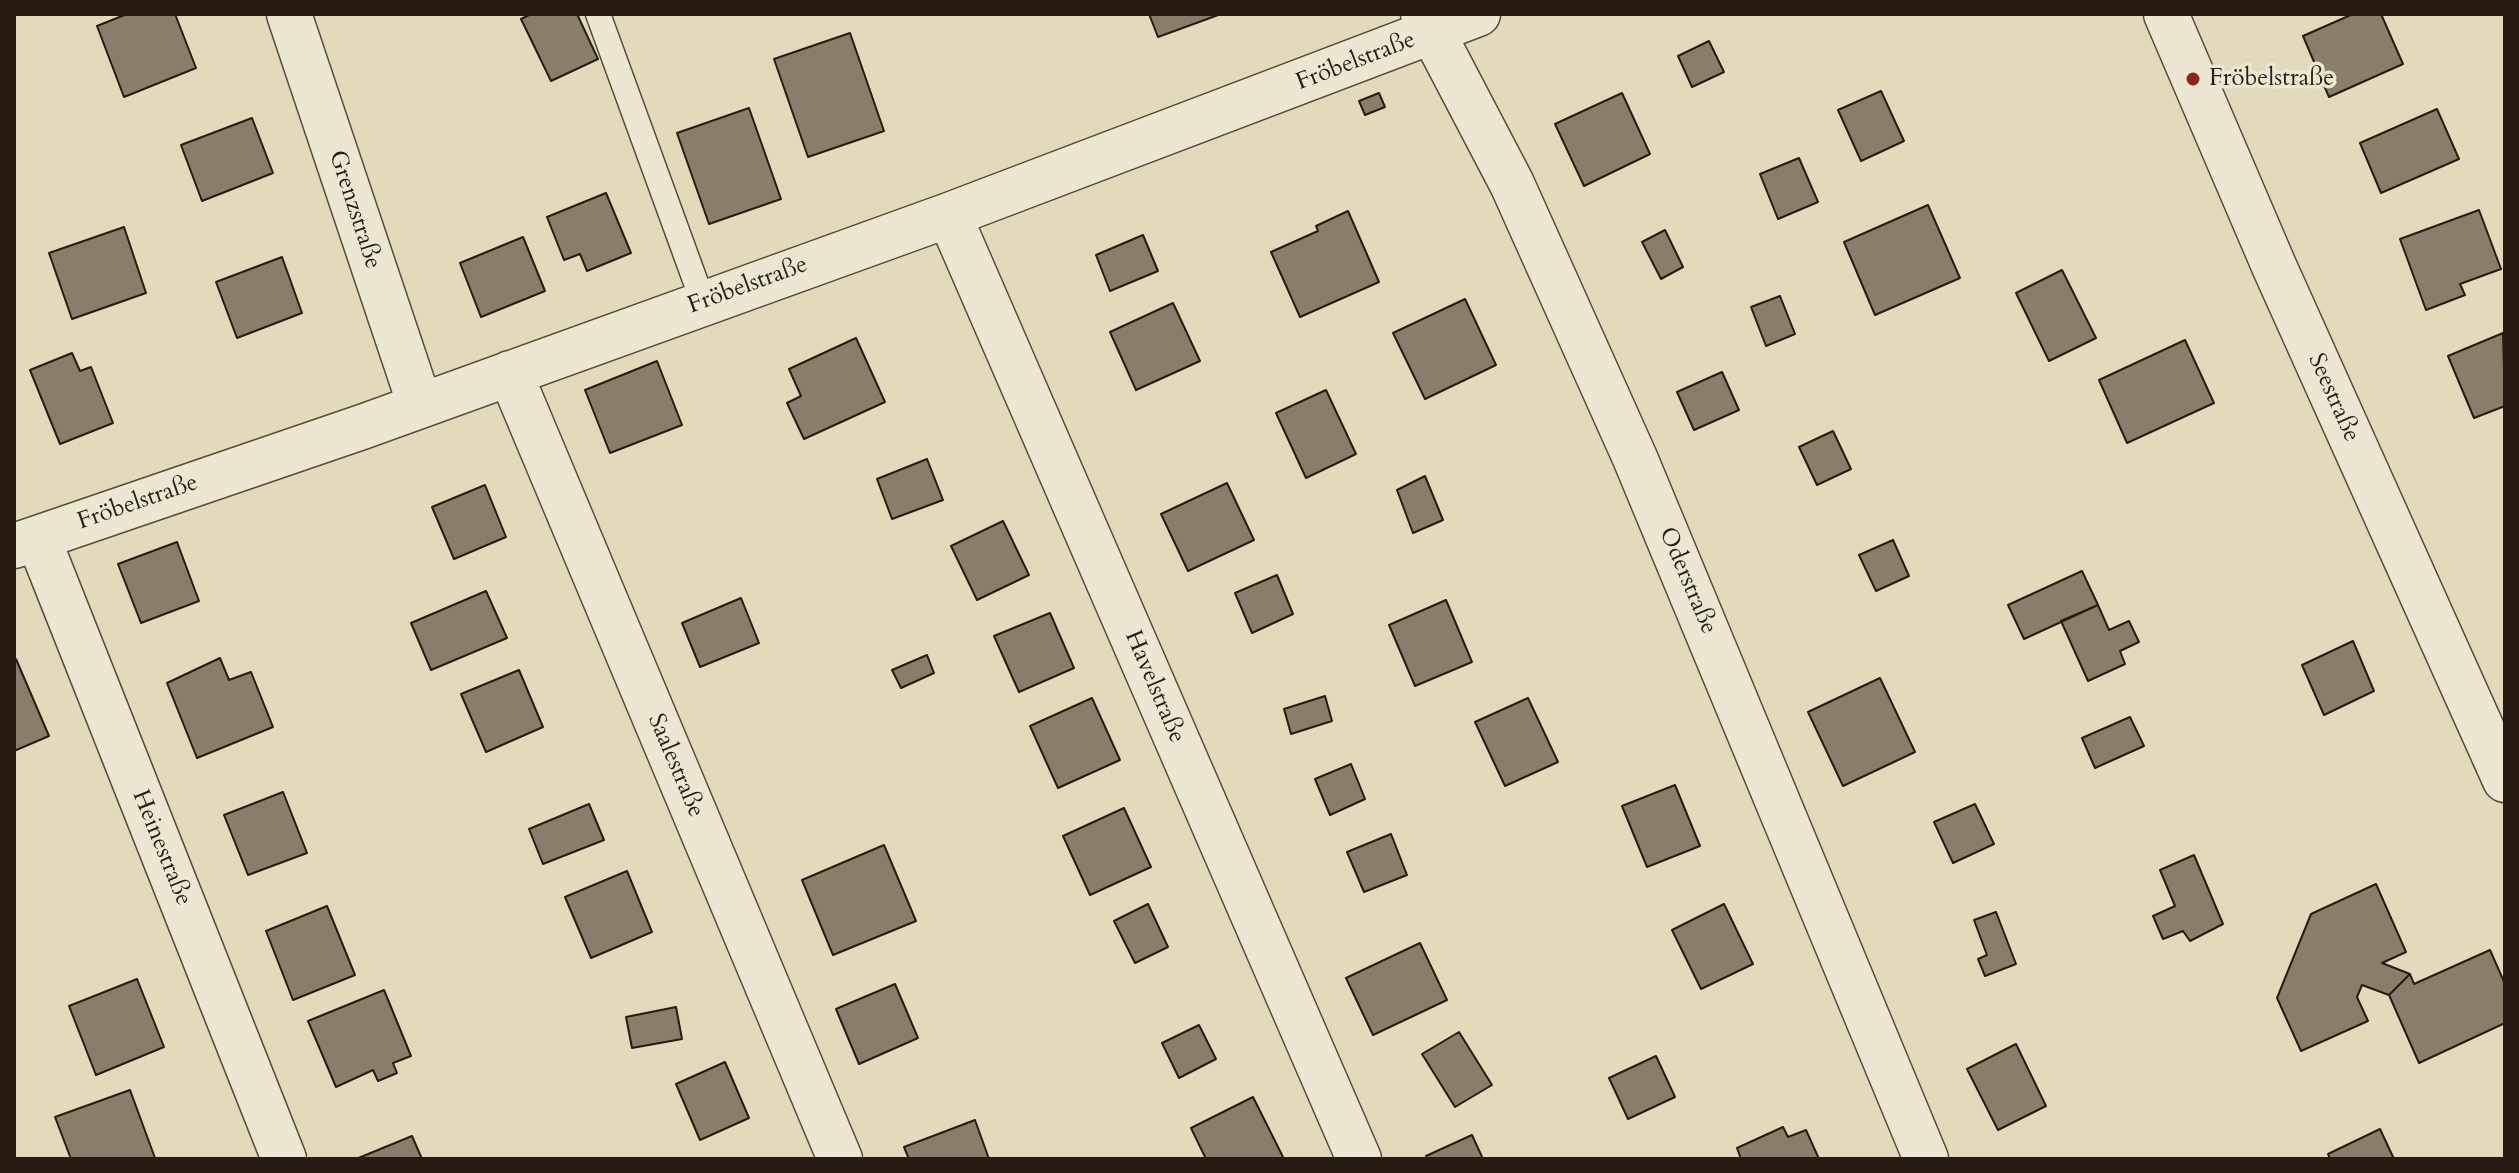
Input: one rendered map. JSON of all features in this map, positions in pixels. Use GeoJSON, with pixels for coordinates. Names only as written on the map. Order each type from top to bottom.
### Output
{"type":"FeatureCollection","features":[{"type":"Feature","properties":{"kind":"street","name":"Grenzstraße"},"geometry":{"type":"LineString","coordinates":[[289,14],[420,405]]}},
{"type":"Feature","properties":{"kind":"street","name":"Fröbelstraße"},"geometry":{"type":"LineString","coordinates":[[26,542],[420,405],[949,215],[1428,24],[1478,14]]}},
{"type":"Feature","properties":{"kind":"street","name":"Seestraße"},"geometry":{"type":"LineString","coordinates":[[2166,14],[2268,252],[2505,780]]}},
{"type":"Feature","properties":{"kind":"street","name":"Oderstraße"},"geometry":{"type":"LineString","coordinates":[[1428,24],[1512,184],[1635,458],[1926,1159]]}},
{"type":"Feature","properties":{"kind":"street","name":"Havelstraße"},"geometry":{"type":"LineString","coordinates":[[949,215],[1359,1159]]}},
{"type":"Feature","properties":{"kind":"street","name":"Saalestraße"},"geometry":{"type":"LineString","coordinates":[[510,373],[840,1159]]}},
{"type":"Feature","properties":{"kind":"street","name":"Heinestraße"},"geometry":{"type":"LineString","coordinates":[[26,542],[284,1159]]}},
{"type":"Feature","properties":{"kind":"lane"},"geometry":{"type":"LineString","coordinates":[[598,14],[703,302]]}},
{"type":"Feature","properties":{"kind":"building"},"geometry":{"type":"Polygon","coordinates":[[[127,14],[175,14],[196,68],[124,97],[97,26],[127,14]]]}},
{"type":"Feature","properties":{"kind":"building"},"geometry":{"type":"Polygon","coordinates":[[[531,14],[577,14],[598,59],[551,81],[521,19],[531,14]]]}},
{"type":"Feature","properties":{"kind":"building"},"geometry":{"type":"Polygon","coordinates":[[[1149,14],[1221,14],[1158,37],[1149,14]]]}},
{"type":"Feature","properties":{"kind":"building"},"geometry":{"type":"Polygon","coordinates":[[[2353,14],[2381,14],[2403,64],[2329,97],[2303,36],[2353,14]]]}},
{"type":"Feature","properties":{"kind":"building"},"geometry":{"type":"Polygon","coordinates":[[[850,33],[884,131],[808,157],[774,59],[850,33]]]}},
{"type":"Feature","properties":{"kind":"building"},"geometry":{"type":"Polygon","coordinates":[[[1709,41],[1724,72],[1692,87],[1678,56],[1709,41]]]}},
{"type":"Feature","properties":{"kind":"building"},"geometry":{"type":"Polygon","coordinates":[[[1881,91],[1904,141],[1861,161],[1838,110],[1881,91]]]}},
{"type":"Feature","properties":{"kind":"building"},"geometry":{"type":"Polygon","coordinates":[[[1379,93],[1385,107],[1365,115],[1359,101],[1379,93]]]}},
{"type":"Feature","properties":{"kind":"building"},"geometry":{"type":"Polygon","coordinates":[[[1622,93],[1650,154],[1584,186],[1555,124],[1622,93]]]}},
{"type":"Feature","properties":{"kind":"building"},"geometry":{"type":"Polygon","coordinates":[[[749,108],[781,199],[709,224],[677,133],[749,108]]]}},
{"type":"Feature","properties":{"kind":"building"},"geometry":{"type":"Polygon","coordinates":[[[2437,109],[2459,159],[2381,193],[2360,143],[2437,109]]]}},
{"type":"Feature","properties":{"kind":"building"},"geometry":{"type":"Polygon","coordinates":[[[252,118],[273,173],[202,201],[181,145],[252,118]]]}},
{"type":"Feature","properties":{"kind":"building"},"geometry":{"type":"Polygon","coordinates":[[[1799,158],[1818,202],[1778,219],[1760,174],[1799,158]]]}},
{"type":"Feature","properties":{"kind":"building"},"geometry":{"type":"Polygon","coordinates":[[[606,193],[631,253],[587,271],[580,254],[564,260],[547,217],[606,193]]]}},
{"type":"Feature","properties":{"kind":"building"},"geometry":{"type":"Polygon","coordinates":[[[1928,205],[1960,278],[1875,315],[1844,242],[1928,205]]]}},
{"type":"Feature","properties":{"kind":"building"},"geometry":{"type":"Polygon","coordinates":[[[2479,210],[2501,269],[2460,284],[2465,295],[2426,310],[2400,239],[2479,210]]]}},
{"type":"Feature","properties":{"kind":"building"},"geometry":{"type":"Polygon","coordinates":[[[1348,211],[1379,282],[1300,317],[1271,252],[1318,231],[1316,226],[1348,211]]]}},
{"type":"Feature","properties":{"kind":"building"},"geometry":{"type":"Polygon","coordinates":[[[124,227],[146,293],[72,319],[49,253],[124,227]]]}},
{"type":"Feature","properties":{"kind":"building"},"geometry":{"type":"Polygon","coordinates":[[[1665,230],[1683,267],[1661,279],[1642,242],[1665,230]]]}},
{"type":"Feature","properties":{"kind":"building"},"geometry":{"type":"Polygon","coordinates":[[[1143,235],[1158,271],[1110,291],[1096,255],[1143,235]]]}},
{"type":"Feature","properties":{"kind":"building"},"geometry":{"type":"Polygon","coordinates":[[[523,237],[545,291],[481,317],[460,263],[523,237]]]}},
{"type":"Feature","properties":{"kind":"building"},"geometry":{"type":"Polygon","coordinates":[[[282,257],[302,313],[237,338],[216,282],[282,257]]]}},
{"type":"Feature","properties":{"kind":"building"},"geometry":{"type":"Polygon","coordinates":[[[2062,270],[2096,338],[2049,361],[2016,293],[2062,270]]]}},
{"type":"Feature","properties":{"kind":"building"},"geometry":{"type":"Polygon","coordinates":[[[1780,296],[1795,334],[1766,346],[1751,307],[1780,296]]]}},
{"type":"Feature","properties":{"kind":"building"},"geometry":{"type":"Polygon","coordinates":[[[1465,299],[1496,365],[1425,399],[1393,333],[1465,299]]]}},
{"type":"Feature","properties":{"kind":"building"},"geometry":{"type":"Polygon","coordinates":[[[1173,303],[1200,361],[1136,390],[1110,332],[1173,303]]]}},
{"type":"Feature","properties":{"kind":"building"},"geometry":{"type":"Polygon","coordinates":[[[2503,333],[2505,406],[2474,418],[2448,356],[2503,333]]]}},
{"type":"Feature","properties":{"kind":"building"},"geometry":{"type":"Polygon","coordinates":[[[856,338],[885,402],[804,439],[787,403],[801,396],[789,369],[856,338]]]}},
{"type":"Feature","properties":{"kind":"building"},"geometry":{"type":"Polygon","coordinates":[[[2185,340],[2214,403],[2127,443],[2099,380],[2185,340]]]}},
{"type":"Feature","properties":{"kind":"building"},"geometry":{"type":"Polygon","coordinates":[[[72,353],[80,371],[91,367],[113,423],[60,444],[30,370],[72,353]]]}},
{"type":"Feature","properties":{"kind":"building"},"geometry":{"type":"Polygon","coordinates":[[[657,361],[682,425],[610,453],[585,390],[657,361]]]}},
{"type":"Feature","properties":{"kind":"building"},"geometry":{"type":"Polygon","coordinates":[[[1722,372],[1739,410],[1694,430],[1677,392],[1722,372]]]}},
{"type":"Feature","properties":{"kind":"building"},"geometry":{"type":"Polygon","coordinates":[[[1326,390],[1356,454],[1306,478],[1276,413],[1326,390]]]}},
{"type":"Feature","properties":{"kind":"building"},"geometry":{"type":"Polygon","coordinates":[[[1833,431],[1851,469],[1817,485],[1799,447],[1833,431]]]}},
{"type":"Feature","properties":{"kind":"building"},"geometry":{"type":"Polygon","coordinates":[[[927,459],[943,500],[892,519],[877,479],[927,459]]]}},
{"type":"Feature","properties":{"kind":"building"},"geometry":{"type":"Polygon","coordinates":[[[1425,476],[1443,520],[1413,533],[1397,490],[1425,476]]]}},
{"type":"Feature","properties":{"kind":"building"},"geometry":{"type":"Polygon","coordinates":[[[1227,483],[1254,540],[1188,571],[1161,514],[1227,483]]]}},
{"type":"Feature","properties":{"kind":"building"},"geometry":{"type":"Polygon","coordinates":[[[485,485],[506,537],[454,559],[432,507],[485,485]]]}},
{"type":"Feature","properties":{"kind":"building"},"geometry":{"type":"Polygon","coordinates":[[[1003,521],[1029,575],[977,600],[951,546],[1003,521]]]}},
{"type":"Feature","properties":{"kind":"building"},"geometry":{"type":"Polygon","coordinates":[[[1893,540],[1909,576],[1876,591],[1859,555],[1893,540]]]}},
{"type":"Feature","properties":{"kind":"building"},"geometry":{"type":"Polygon","coordinates":[[[177,542],[199,601],[141,623],[118,564],[177,542]]]}},
{"type":"Feature","properties":{"kind":"building"},"geometry":{"type":"Polygon","coordinates":[[[2082,571],[2098,605],[2024,639],[2008,605],[2082,571]]]}},
{"type":"Feature","properties":{"kind":"building"},"geometry":{"type":"Polygon","coordinates":[[[1277,575],[1293,614],[1252,633],[1235,593],[1277,575]]]}},
{"type":"Feature","properties":{"kind":"building"},"geometry":{"type":"Polygon","coordinates":[[[486,591],[507,638],[431,670],[411,623],[486,591]]]}},
{"type":"Feature","properties":{"kind":"building"},"geometry":{"type":"Polygon","coordinates":[[[741,598],[759,643],[700,667],[682,623],[741,598]]]}},
{"type":"Feature","properties":{"kind":"building"},"geometry":{"type":"Polygon","coordinates":[[[1446,600],[1472,662],[1415,686],[1389,625],[1446,600]]]}},
{"type":"Feature","properties":{"kind":"building"},"geometry":{"type":"Polygon","coordinates":[[[2098,605],[2109,630],[2129,621],[2139,642],[2120,651],[2125,664],[2088,681],[2061,621],[2098,605]]]}},
{"type":"Feature","properties":{"kind":"building"},"geometry":{"type":"Polygon","coordinates":[[[1050,613],[1074,668],[1019,692],[994,636],[1050,613]]]}},
{"type":"Feature","properties":{"kind":"building"},"geometry":{"type":"Polygon","coordinates":[[[2353,641],[2374,691],[2324,715],[2302,665],[2353,641]]]}},
{"type":"Feature","properties":{"kind":"building"},"geometry":{"type":"Polygon","coordinates":[[[927,655],[934,673],[901,688],[892,670],[927,655]]]}},
{"type":"Feature","properties":{"kind":"building"},"geometry":{"type":"Polygon","coordinates":[[[220,658],[229,680],[251,672],[273,727],[197,758],[167,683],[220,658]]]}},
{"type":"Feature","properties":{"kind":"building"},"geometry":{"type":"Polygon","coordinates":[[[14,660],[49,736],[14,751],[14,660]]]}},
{"type":"Feature","properties":{"kind":"building"},"geometry":{"type":"Polygon","coordinates":[[[519,670],[543,727],[486,752],[461,694],[519,670]]]}},
{"type":"Feature","properties":{"kind":"building"},"geometry":{"type":"Polygon","coordinates":[[[1880,678],[1915,752],[1843,786],[1808,712],[1880,678]]]}},
{"type":"Feature","properties":{"kind":"building"},"geometry":{"type":"Polygon","coordinates":[[[1325,696],[1332,721],[1291,734],[1284,709],[1325,696]]]}},
{"type":"Feature","properties":{"kind":"building"},"geometry":{"type":"Polygon","coordinates":[[[1092,698],[1120,760],[1058,788],[1030,726],[1092,698]]]}},
{"type":"Feature","properties":{"kind":"building"},"geometry":{"type":"Polygon","coordinates":[[[1528,698],[1558,762],[1505,786],[1475,722],[1528,698]]]}},
{"type":"Feature","properties":{"kind":"building"},"geometry":{"type":"Polygon","coordinates":[[[2130,717],[2144,746],[2095,768],[2082,738],[2130,717]]]}},
{"type":"Feature","properties":{"kind":"building"},"geometry":{"type":"Polygon","coordinates":[[[1351,764],[1365,799],[1330,815],[1315,779],[1351,764]]]}},
{"type":"Feature","properties":{"kind":"building"},"geometry":{"type":"Polygon","coordinates":[[[1675,785],[1700,846],[1647,867],[1622,806],[1675,785]]]}},
{"type":"Feature","properties":{"kind":"building"},"geometry":{"type":"Polygon","coordinates":[[[283,792],[307,853],[248,875],[224,815],[283,792]]]}},
{"type":"Feature","properties":{"kind":"building"},"geometry":{"type":"Polygon","coordinates":[[[589,804],[604,840],[543,864],[529,829],[589,804]]]}},
{"type":"Feature","properties":{"kind":"building"},"geometry":{"type":"Polygon","coordinates":[[[1975,804],[1994,844],[1953,863],[1934,822],[1975,804]]]}},
{"type":"Feature","properties":{"kind":"building"},"geometry":{"type":"Polygon","coordinates":[[[1124,808],[1151,867],[1090,895],[1063,836],[1124,808]]]}},
{"type":"Feature","properties":{"kind":"building"},"geometry":{"type":"Polygon","coordinates":[[[1391,834],[1407,875],[1364,892],[1347,852],[1391,834]]]}},
{"type":"Feature","properties":{"kind":"building"},"geometry":{"type":"Polygon","coordinates":[[[884,845],[916,921],[833,955],[802,880],[884,845]]]}},
{"type":"Feature","properties":{"kind":"building"},"geometry":{"type":"Polygon","coordinates":[[[2194,855],[2223,924],[2190,941],[2183,931],[2163,939],[2153,916],[2175,906],[2160,870],[2194,855]]]}},
{"type":"Feature","properties":{"kind":"building"},"geometry":{"type":"Polygon","coordinates":[[[627,871],[652,932],[591,958],[565,897],[627,871]]]}},
{"type":"Feature","properties":{"kind":"building"},"geometry":{"type":"Polygon","coordinates":[[[2376,884],[2406,952],[2382,963],[2410,974],[2389,995],[2362,985],[2357,997],[2368,1021],[2301,1051],[2277,998],[2311,914],[2376,884]]]}},
{"type":"Feature","properties":{"kind":"building"},"geometry":{"type":"Polygon","coordinates":[[[1148,904],[1168,947],[1135,963],[1114,921],[1148,904]]]}},
{"type":"Feature","properties":{"kind":"building"},"geometry":{"type":"Polygon","coordinates":[[[1724,904],[1753,964],[1701,989],[1672,930],[1724,904]]]}},
{"type":"Feature","properties":{"kind":"building"},"geometry":{"type":"Polygon","coordinates":[[[327,906],[355,975],[293,1000],[266,931],[327,906]]]}},
{"type":"Feature","properties":{"kind":"building"},"geometry":{"type":"Polygon","coordinates":[[[1996,912],[2016,964],[1985,976],[1978,959],[1987,955],[1974,920],[1996,912]]]}},
{"type":"Feature","properties":{"kind":"building"},"geometry":{"type":"Polygon","coordinates":[[[1420,943],[1447,1000],[1373,1035],[1346,978],[1420,943]]]}},
{"type":"Feature","properties":{"kind":"building"},"geometry":{"type":"Polygon","coordinates":[[[2490,950],[2505,984],[2505,1023],[2419,1063],[2389,995],[2410,974],[2414,984],[2490,950]]]}},
{"type":"Feature","properties":{"kind":"building"},"geometry":{"type":"Polygon","coordinates":[[[137,979],[164,1047],[96,1075],[69,1006],[137,979]]]}},
{"type":"Feature","properties":{"kind":"building"},"geometry":{"type":"Polygon","coordinates":[[[895,984],[918,1038],[859,1064],[836,1009],[895,984]]]}},
{"type":"Feature","properties":{"kind":"building"},"geometry":{"type":"Polygon","coordinates":[[[384,990],[411,1056],[393,1063],[397,1073],[378,1081],[373,1070],[336,1087],[308,1021],[384,990]]]}},
{"type":"Feature","properties":{"kind":"building"},"geometry":{"type":"Polygon","coordinates":[[[676,1007],[682,1039],[632,1048],[626,1017],[676,1007]]]}},
{"type":"Feature","properties":{"kind":"building"},"geometry":{"type":"Polygon","coordinates":[[[1199,1025],[1216,1059],[1179,1078],[1162,1043],[1199,1025]]]}},
{"type":"Feature","properties":{"kind":"building"},"geometry":{"type":"Polygon","coordinates":[[[1459,1032],[1492,1085],[1455,1107],[1422,1054],[1459,1032]]]}},
{"type":"Feature","properties":{"kind":"building"},"geometry":{"type":"Polygon","coordinates":[[[2016,1044],[2046,1106],[1998,1130],[1967,1069],[2016,1044]]]}},
{"type":"Feature","properties":{"kind":"building"},"geometry":{"type":"Polygon","coordinates":[[[1656,1056],[1675,1097],[1628,1119],[1609,1078],[1656,1056]]]}},
{"type":"Feature","properties":{"kind":"building"},"geometry":{"type":"Polygon","coordinates":[[[725,1062],[749,1118],[700,1140],[676,1084],[725,1062]]]}},
{"type":"Feature","properties":{"kind":"building"},"geometry":{"type":"Polygon","coordinates":[[[130,1090],[155,1158],[71,1159],[55,1117],[130,1090]]]}},
{"type":"Feature","properties":{"kind":"building"},"geometry":{"type":"Polygon","coordinates":[[[1253,1097],[1284,1159],[1206,1159],[1191,1128],[1253,1097]]]}},
{"type":"Feature","properties":{"kind":"building"},"geometry":{"type":"Polygon","coordinates":[[[975,1120],[989,1159],[909,1159],[904,1147],[975,1120]]]}},
{"type":"Feature","properties":{"kind":"building"},"geometry":{"type":"Polygon","coordinates":[[[1783,1127],[1788,1137],[1806,1130],[1819,1159],[1741,1159],[1737,1148],[1783,1127]]]}},
{"type":"Feature","properties":{"kind":"building"},"geometry":{"type":"Polygon","coordinates":[[[2380,1129],[2394,1159],[2330,1159],[2328,1154],[2380,1129]]]}},
{"type":"Feature","properties":{"kind":"building"},"geometry":{"type":"Polygon","coordinates":[[[1472,1135],[1483,1159],[1428,1159],[1426,1156],[1472,1135]]]}},
{"type":"Feature","properties":{"kind":"building"},"geometry":{"type":"Polygon","coordinates":[[[412,1136],[422,1159],[356,1159],[412,1136]]]}},
{"type":"Feature","properties":{"kind":"place","name":"Fröbelstraße"},"geometry":{"type":"Point","coordinates":[2193,79]}}]}
